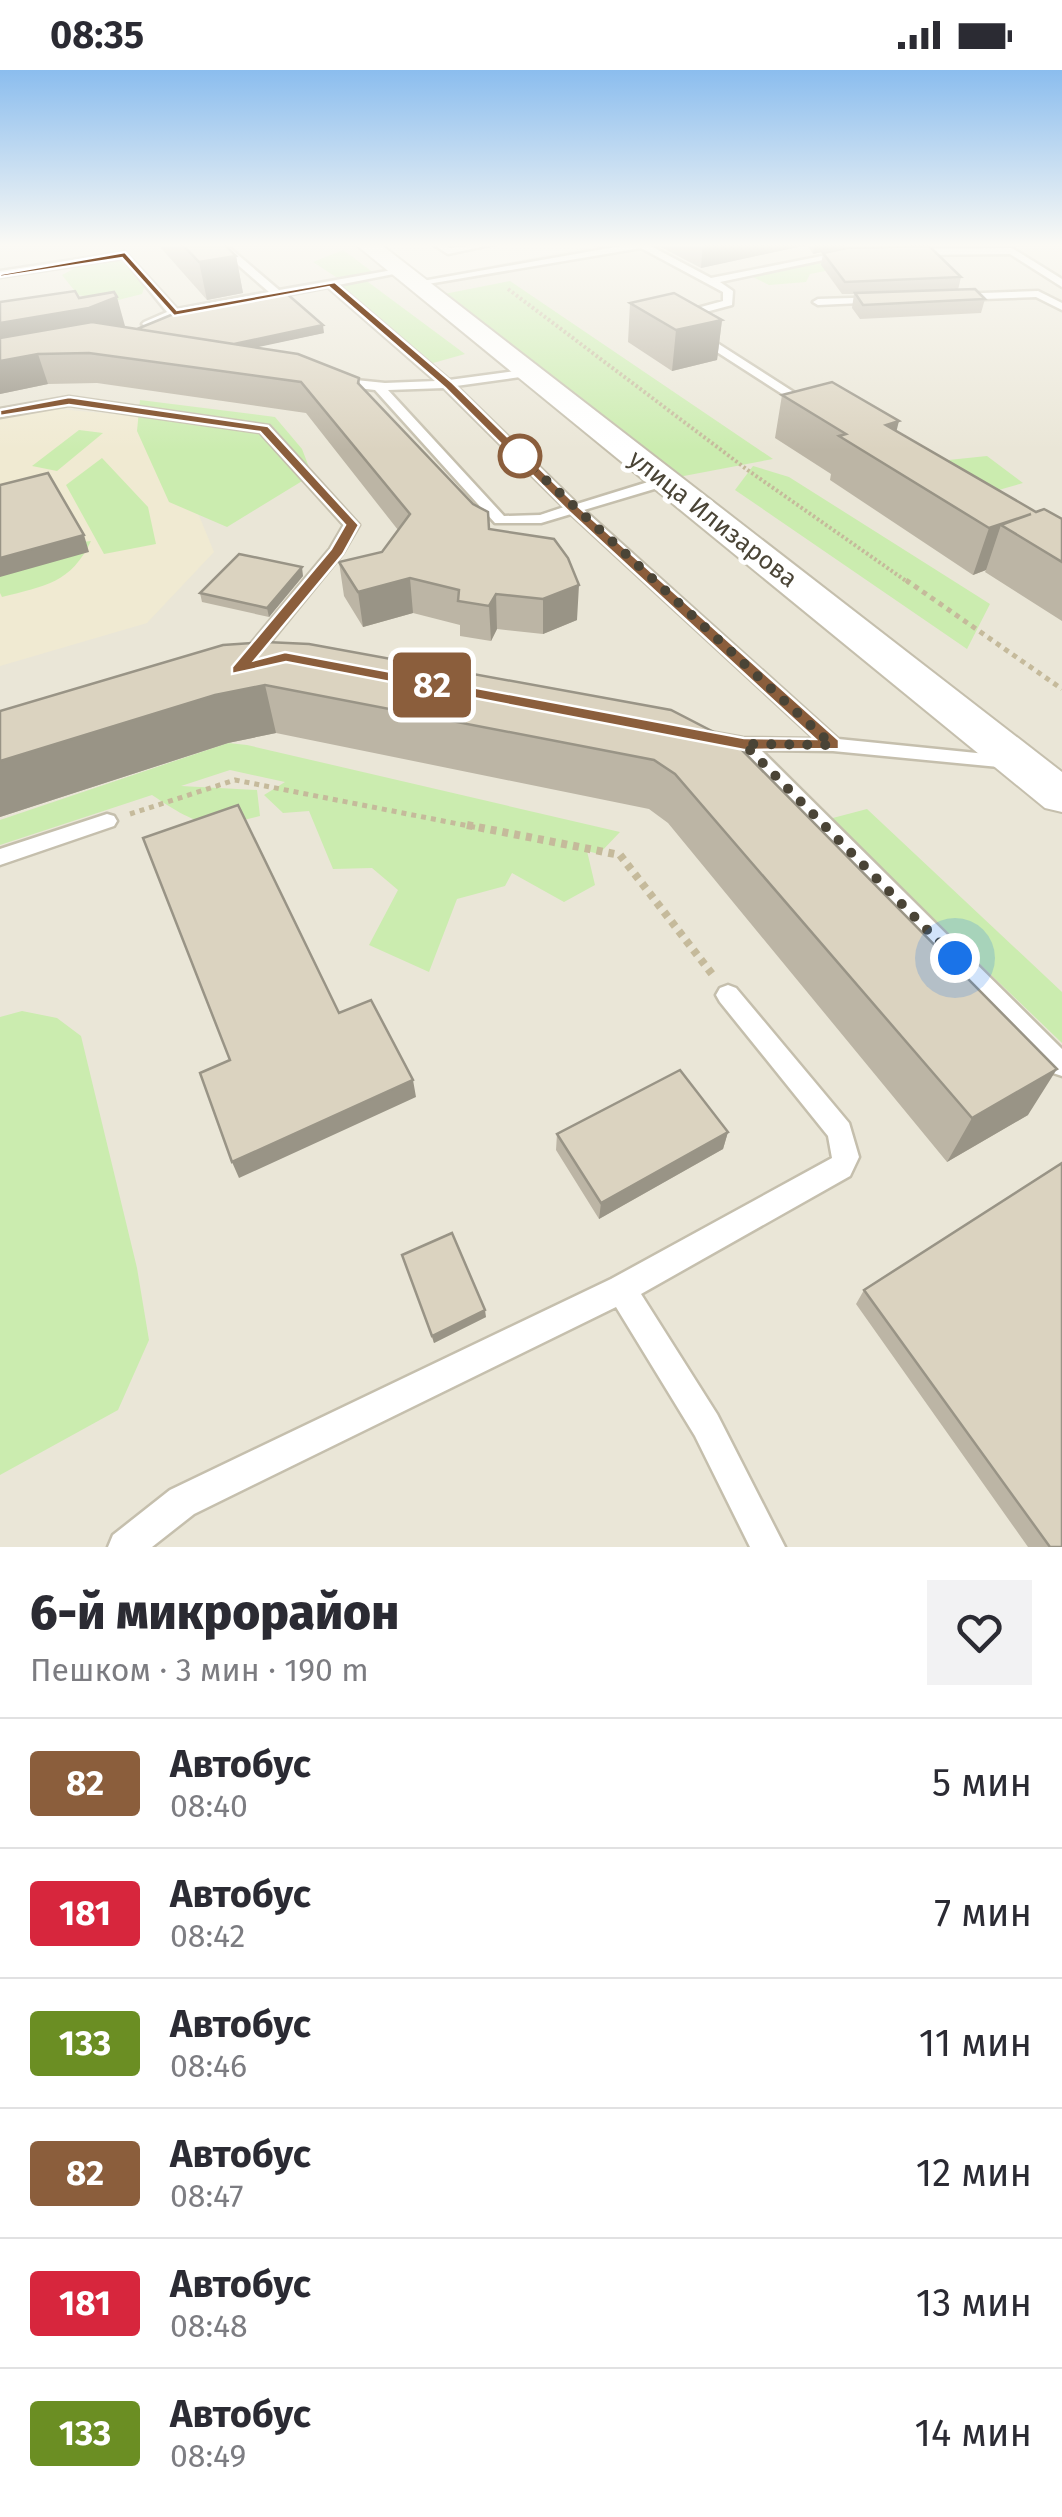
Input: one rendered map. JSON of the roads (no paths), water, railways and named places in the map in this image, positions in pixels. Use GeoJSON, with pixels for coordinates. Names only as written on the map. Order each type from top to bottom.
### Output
{"type":"FeatureCollection","features":[{"type":"Feature","properties":{"kind":"street","name":"улица Илизарова"},"geometry":{"type":"LineString","coordinates":[[452,312],[1062,796]]}},
{"type":"Feature","properties":{"kind":"lane"},"geometry":{"type":"LineString","coordinates":[[130,332],[180,312]]}},
{"type":"Feature","properties":{"kind":"lane"},"geometry":{"type":"LineString","coordinates":[[363,312],[449,386],[574,509],[832,745]]}},
{"type":"Feature","properties":{"kind":"lane"},"geometry":{"type":"LineString","coordinates":[[694,312],[682,315],[676,322],[827,417]]}},
{"type":"Feature","properties":{"kind":"lane"},"geometry":{"type":"LineString","coordinates":[[325,380],[382,390],[449,386],[527,372]]}},
{"type":"Feature","properties":{"kind":"lane"},"geometry":{"type":"LineString","coordinates":[[382,390],[500,520],[541,520],[666,482]]}},
{"type":"Feature","properties":{"kind":"lane"},"geometry":{"type":"LineString","coordinates":[[0,413],[69,401],[264,429],[352,525],[338,551],[229,673],[270,662]]}},
{"type":"Feature","properties":{"kind":"lane"},"geometry":{"type":"LineString","coordinates":[[686,734],[744,744],[832,745],[1021,764]]}},
{"type":"Feature","properties":{"kind":"lane"},"geometry":{"type":"LineString","coordinates":[[744,744],[1062,1066]]}},
{"type":"Feature","properties":{"kind":"lane"},"geometry":{"type":"LineString","coordinates":[[0,858],[107,821]]}},
{"type":"Feature","properties":{"kind":"lane"},"geometry":{"type":"LineString","coordinates":[[125,1547],[182,1502],[622,1289],[842,1167],[846,1157],[840,1130],[728,995]]}},
{"type":"Feature","properties":{"kind":"lane"},"geometry":{"type":"LineString","coordinates":[[622,1289],[706,1426],[768,1547]]}}]}
